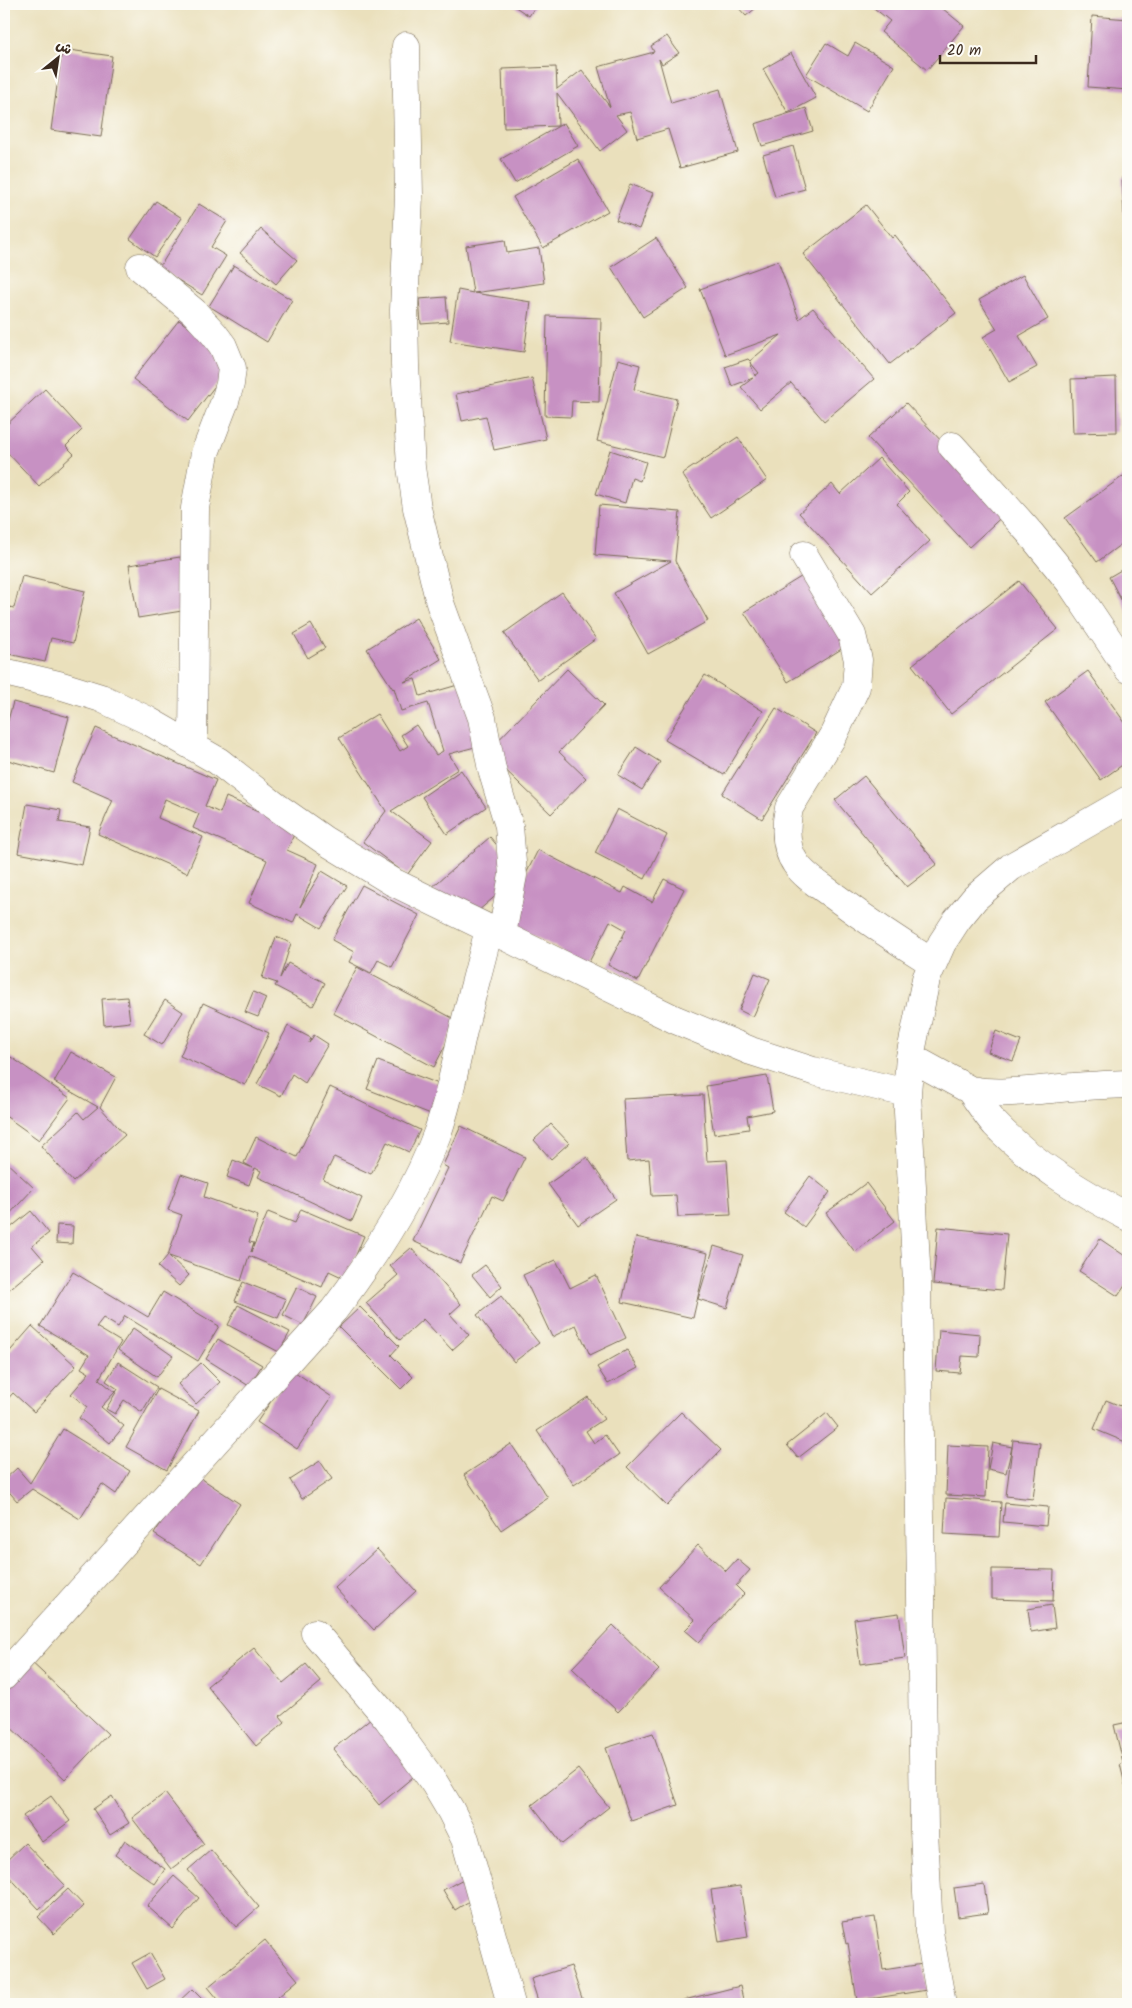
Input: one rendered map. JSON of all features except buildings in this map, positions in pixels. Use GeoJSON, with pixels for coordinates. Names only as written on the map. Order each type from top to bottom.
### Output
{"type":"FeatureCollection","features":[{"type":"Feature","properties":{"kind":"street"},"geometry":{"type":"LineString","coordinates":[[4,1676],[334,1310],[382,1243],[407,1199],[437,1132],[513,875],[509,826],[492,770],[482,718],[440,603],[417,508],[404,365],[404,300],[409,195],[406,46]]}},
{"type":"Feature","properties":{"kind":"street"},"geometry":{"type":"LineString","coordinates":[[140,267],[194,312],[223,346],[232,368],[228,392],[206,452],[196,508],[193,746]]}},
{"type":"Feature","properties":{"kind":"street"},"geometry":{"type":"LineString","coordinates":[[952,446],[1069,581],[1128,669]]}},
{"type":"Feature","properties":{"kind":"street"},"geometry":{"type":"LineString","coordinates":[[804,555],[852,634],[858,660],[856,687],[834,734],[790,808],[786,828],[788,848],[796,864],[813,880],[888,935],[933,963]]}},
{"type":"Feature","properties":{"kind":"street"},"geometry":{"type":"LineString","coordinates":[[4,672],[59,685],[101,698],[147,720],[218,760],[274,805],[332,845],[393,882],[676,1020],[751,1051],[813,1071],[907,1093]]}},
{"type":"Feature","properties":{"kind":"street"},"geometry":{"type":"LineString","coordinates":[[942,2004],[929,1932],[924,1821],[917,1282],[907,1093],[910,1057],[926,979],[942,943],[957,920],[975,898],[1011,867],[1128,800]]}},
{"type":"Feature","properties":{"kind":"street"},"geometry":{"type":"LineString","coordinates":[[910,1057],[970,1090],[995,1123],[1018,1145],[1079,1189],[1128,1217]]}},
{"type":"Feature","properties":{"kind":"street"},"geometry":{"type":"LineString","coordinates":[[970,1090],[1015,1093],[1091,1085],[1128,1084]]}},
{"type":"Feature","properties":{"kind":"street"},"geometry":{"type":"LineString","coordinates":[[314,1633],[388,1719],[435,1784],[455,1818],[468,1847],[511,2004]]}}]}
